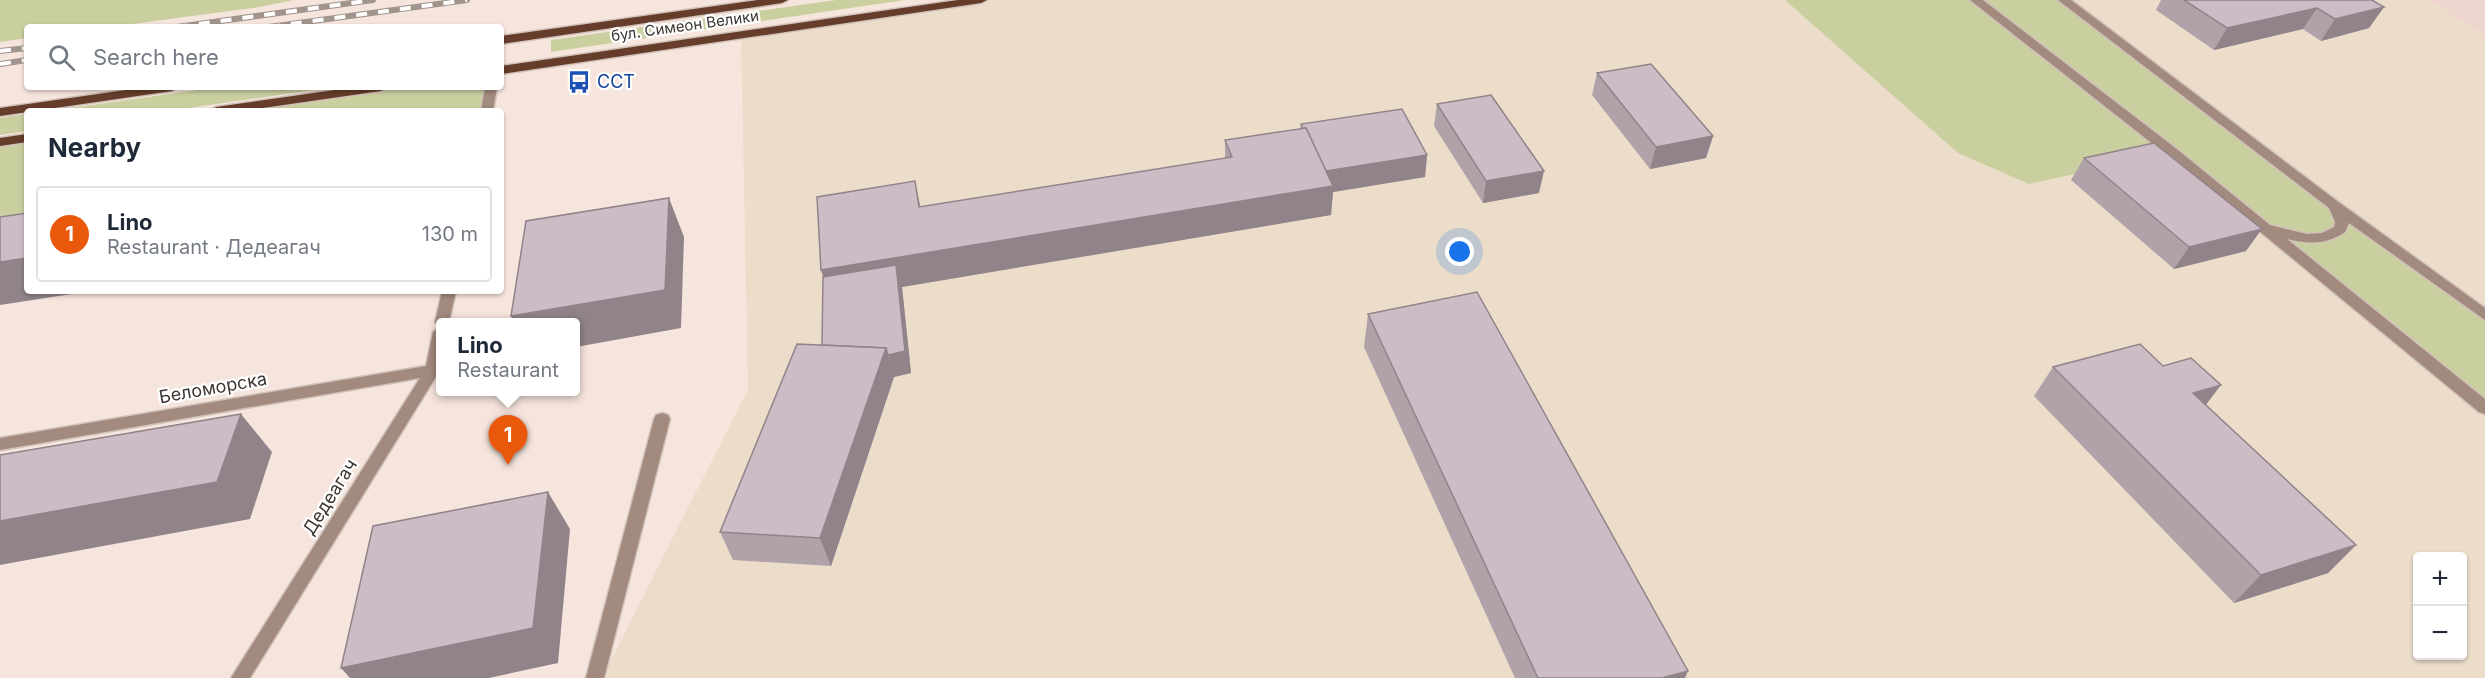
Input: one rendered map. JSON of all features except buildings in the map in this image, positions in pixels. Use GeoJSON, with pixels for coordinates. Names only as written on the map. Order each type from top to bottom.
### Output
{"type":"FeatureCollection","features":[{"type":"Feature","properties":{"kind":"main road","name":"бул. Симеон Велики"},"geometry":{"type":"LineString","coordinates":[[504,40],[782,0]]}},
{"type":"Feature","properties":{"kind":"main road","name":"бул. Симеон Велики"},"geometry":{"type":"LineString","coordinates":[[504,70],[981,0]]}},
{"type":"Feature","properties":{"kind":"main road"},"geometry":{"type":"LineString","coordinates":[[28,108],[151,90]]}},
{"type":"Feature","properties":{"kind":"main road"},"geometry":{"type":"LineString","coordinates":[[237,108],[360,90]]}},
{"type":"Feature","properties":{"kind":"main road"},"geometry":{"type":"LineString","coordinates":[[0,112],[24,109]]}},
{"type":"Feature","properties":{"kind":"main road"},"geometry":{"type":"LineString","coordinates":[[0,142],[24,138]]}},
{"type":"Feature","properties":{"kind":"street"},"geometry":{"type":"LineString","coordinates":[[1976,0],[2164,145],[2485,408]]}},
{"type":"Feature","properties":{"kind":"street"},"geometry":{"type":"LineString","coordinates":[[2064,0],[2332,204],[2485,315]]}},
{"type":"Feature","properties":{"kind":"street"},"geometry":{"type":"LineString","coordinates":[[488,108],[491,90]]}},
{"type":"Feature","properties":{"kind":"street"},"geometry":{"type":"LineString","coordinates":[[2259,223],[2287,235],[2308,238],[2326,237],[2340,229],[2342,222],[2332,204]]}},
{"type":"Feature","properties":{"kind":"street"},"geometry":{"type":"LineString","coordinates":[[443,318],[448,294]]}},
{"type":"Feature","properties":{"kind":"street","name":"Дедеагач"},"geometry":{"type":"LineString","coordinates":[[240,678],[433,370],[436,356]]}},
{"type":"Feature","properties":{"kind":"street","name":"Беломорска"},"geometry":{"type":"LineString","coordinates":[[0,444],[433,370]]}},
{"type":"Feature","properties":{"kind":"street"},"geometry":{"type":"LineString","coordinates":[[595,678],[662,419]]}},
{"type":"Feature","properties":{"kind":"shaded area"},"geometry":{"type":"Polygon","coordinates":[[[981,0],[2428,0],[2485,36],[2485,678],[602,678],[748,389],[741,35],[981,0]]]}},
{"type":"Feature","properties":{"kind":"shaded area"},"geometry":{"type":"Polygon","coordinates":[[[2428,0],[2485,0],[2485,36],[2428,0]]]}},
{"type":"Feature","properties":{"kind":"green space"},"geometry":{"type":"Polygon","coordinates":[[[0,0],[294,0],[132,24],[24,24],[24,38],[0,42],[0,0]]]}},
{"type":"Feature","properties":{"kind":"green space"},"geometry":{"type":"Polygon","coordinates":[[[836,0],[905,0],[551,52],[551,40],[836,0]]]}},
{"type":"Feature","properties":{"kind":"green space"},"geometry":{"type":"Polygon","coordinates":[[[1785,0],[2064,0],[2485,315],[2485,408],[2173,153],[2029,184],[1958,153],[1785,0]]]}},
{"type":"Feature","properties":{"kind":"green space"},"geometry":{"type":"Polygon","coordinates":[[[198,90],[314,90],[189,108],[71,108],[198,90]]]}},
{"type":"Feature","properties":{"kind":"green space"},"geometry":{"type":"Polygon","coordinates":[[[360,90],[490,90],[488,108],[237,108],[360,90]]]}},
{"type":"Feature","properties":{"kind":"green space"},"geometry":{"type":"Polygon","coordinates":[[[24,114],[24,131],[0,135],[0,118],[24,114]]]}},
{"type":"Feature","properties":{"kind":"green space"},"geometry":{"type":"Polygon","coordinates":[[[24,138],[24,225],[0,229],[0,142],[24,138]]]}},
{"type":"Feature","properties":{"kind":"railway"},"geometry":{"type":"LineString","coordinates":[[199,24],[373,0]]}},
{"type":"Feature","properties":{"kind":"railway"},"geometry":{"type":"LineString","coordinates":[[291,24],[467,0]]}},
{"type":"Feature","properties":{"kind":"railway"},"geometry":{"type":"LineString","coordinates":[[0,51],[24,48]]}},
{"type":"Feature","properties":{"kind":"railway"},"geometry":{"type":"LineString","coordinates":[[0,64],[24,60]]}},
{"type":"Feature","properties":{"kind":"place","name":"ССТ"},"geometry":{"type":"Point","coordinates":[579,82]}},
{"type":"Feature","properties":{"kind":"place","name":"Lino"},"geometry":{"type":"Point","coordinates":[508,465]}}]}
